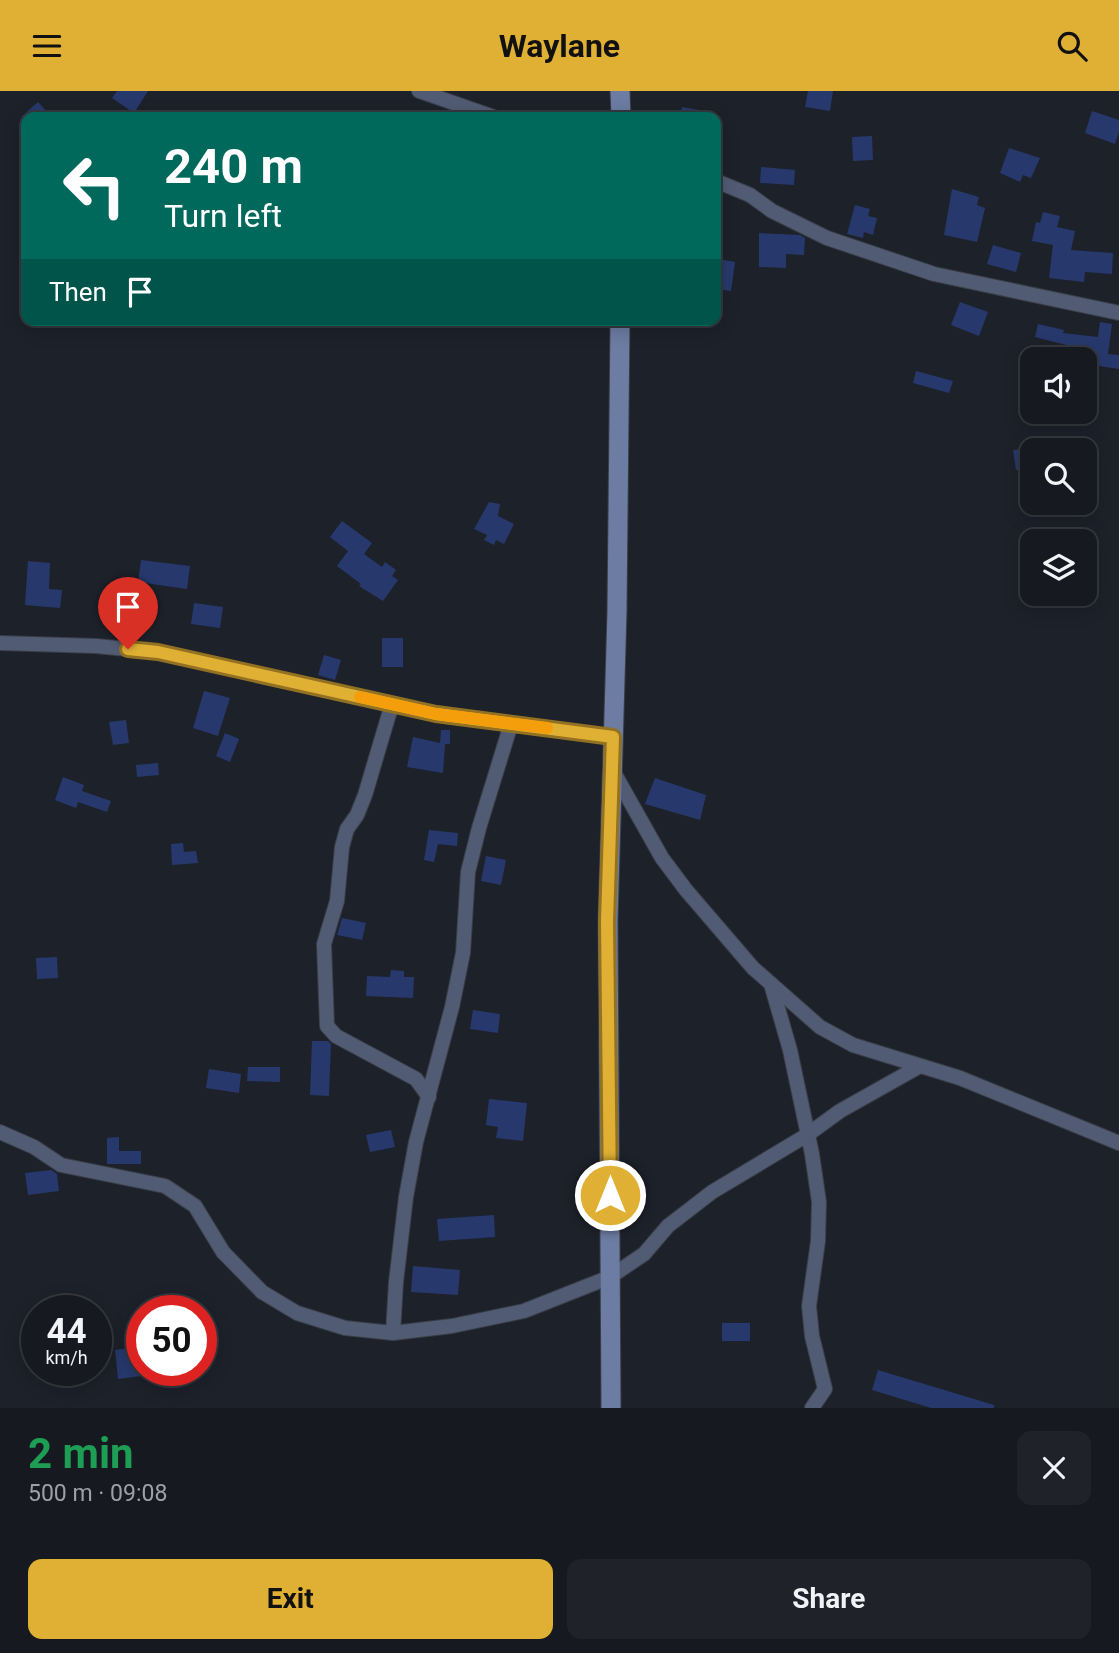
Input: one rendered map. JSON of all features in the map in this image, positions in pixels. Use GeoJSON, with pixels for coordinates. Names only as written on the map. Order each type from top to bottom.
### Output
{"type":"FeatureCollection","features":[{"type":"Feature","properties":{"kind":"main road"},"geometry":{"type":"LineString","coordinates":[[620,91],[621,112]]}},
{"type":"Feature","properties":{"kind":"main road"},"geometry":{"type":"LineString","coordinates":[[614,1407],[610,1277],[607,921],[617,611],[620,326]]}},
{"type":"Feature","properties":{"kind":"street"},"geometry":{"type":"LineString","coordinates":[[419,91],[480,112]]}},
{"type":"Feature","properties":{"kind":"street"},"geometry":{"type":"LineString","coordinates":[[721,183],[750,195],[772,211],[827,238],[922,270],[1119,313]]}},
{"type":"Feature","properties":{"kind":"street"},"geometry":{"type":"LineString","coordinates":[[0,643],[96,646],[158,652],[436,714],[613,737]]}},
{"type":"Feature","properties":{"kind":"street"},"geometry":{"type":"LineString","coordinates":[[392,704],[365,795],[357,815],[347,829],[342,847],[337,901],[324,944],[325,1010],[327,1026],[336,1036],[416,1079],[429,1097]]}},
{"type":"Feature","properties":{"kind":"street"},"geometry":{"type":"LineString","coordinates":[[393,1333],[406,1197],[416,1142],[463,953],[468,872],[511,724]]}},
{"type":"Feature","properties":{"kind":"street"},"geometry":{"type":"LineString","coordinates":[[612,770],[662,858],[678,879],[753,968],[820,1027],[870,1052],[960,1079],[1119,1143]]}},
{"type":"Feature","properties":{"kind":"street"},"geometry":{"type":"LineString","coordinates":[[771,984],[790,1050],[819,1202],[818,1241],[809,1306],[812,1336],[825,1389],[812,1408]]}},
{"type":"Feature","properties":{"kind":"street"},"geometry":{"type":"LineString","coordinates":[[0,1132],[34,1147],[61,1165],[165,1187],[195,1206],[223,1252],[262,1292],[297,1313],[345,1328],[393,1333],[452,1326],[524,1311],[610,1277],[644,1254],[668,1226],[712,1192],[807,1135],[840,1111],[920,1066]]}},
{"type":"Feature","properties":{"kind":"building"},"geometry":{"type":"Polygon","coordinates":[[[117,91],[148,91],[135,112],[112,98],[117,91]]]}},
{"type":"Feature","properties":{"kind":"building"},"geometry":{"type":"Polygon","coordinates":[[[808,91],[833,91],[830,111],[805,107],[808,91]]]}},
{"type":"Feature","properties":{"kind":"building"},"geometry":{"type":"Polygon","coordinates":[[[38,102],[47,112],[27,112],[38,102]]]}},
{"type":"Feature","properties":{"kind":"building"},"geometry":{"type":"Polygon","coordinates":[[[682,107],[711,112],[681,112],[682,107]]]}},
{"type":"Feature","properties":{"kind":"building"},"geometry":{"type":"Polygon","coordinates":[[[1092,111],[1119,120],[1115,144],[1085,133],[1092,111]]]}},
{"type":"Feature","properties":{"kind":"building"},"geometry":{"type":"Polygon","coordinates":[[[872,136],[873,160],[853,161],[852,137],[872,136]]]}},
{"type":"Feature","properties":{"kind":"building"},"geometry":{"type":"Polygon","coordinates":[[[1009,148],[1040,158],[1031,178],[1023,175],[1020,182],[1000,173],[1009,148]]]}},
{"type":"Feature","properties":{"kind":"building"},"geometry":{"type":"Polygon","coordinates":[[[761,167],[795,170],[794,185],[760,183],[761,167]]]}},
{"type":"Feature","properties":{"kind":"building"},"geometry":{"type":"Polygon","coordinates":[[[952,189],[979,197],[977,205],[985,208],[977,242],[944,235],[952,189]]]}},
{"type":"Feature","properties":{"kind":"building"},"geometry":{"type":"Polygon","coordinates":[[[855,205],[870,209],[868,216],[877,218],[873,235],[864,232],[863,238],[847,234],[855,205]]]}},
{"type":"Feature","properties":{"kind":"building"},"geometry":{"type":"Polygon","coordinates":[[[1043,212],[1060,216],[1057,227],[1075,231],[1071,250],[1113,253],[1112,274],[1085,272],[1084,282],[1049,278],[1053,245],[1032,241],[1036,222],[1040,223],[1043,212]]]}},
{"type":"Feature","properties":{"kind":"building"},"geometry":{"type":"Polygon","coordinates":[[[759,233],[800,235],[805,238],[804,255],[786,254],[786,268],[759,267],[759,233]]]}},
{"type":"Feature","properties":{"kind":"building"},"geometry":{"type":"Polygon","coordinates":[[[993,245],[1021,253],[1016,272],[987,264],[993,245]]]}},
{"type":"Feature","properties":{"kind":"building"},"geometry":{"type":"Polygon","coordinates":[[[721,259],[735,262],[731,291],[721,290],[721,259]]]}},
{"type":"Feature","properties":{"kind":"building"},"geometry":{"type":"Polygon","coordinates":[[[960,302],[988,312],[979,336],[951,325],[960,302]]]}},
{"type":"Feature","properties":{"kind":"building"},"geometry":{"type":"Polygon","coordinates":[[[1100,322],[1112,324],[1108,354],[1119,355],[1119,369],[1097,366],[1097,347],[1074,347],[1035,337],[1038,324],[1064,330],[1063,333],[1098,337],[1100,322]]]}},
{"type":"Feature","properties":{"kind":"building"},"geometry":{"type":"Polygon","coordinates":[[[916,371],[953,381],[949,393],[913,383],[916,371]]]}},
{"type":"Feature","properties":{"kind":"building"},"geometry":{"type":"Polygon","coordinates":[[[1020,449],[1020,470],[1016,470],[1013,450],[1020,449]]]}},
{"type":"Feature","properties":{"kind":"building"},"geometry":{"type":"Polygon","coordinates":[[[489,502],[500,504],[498,516],[514,524],[504,544],[496,540],[494,545],[484,540],[487,535],[474,529],[489,502]]]}},
{"type":"Feature","properties":{"kind":"building"},"geometry":{"type":"Polygon","coordinates":[[[342,521],[372,543],[364,554],[382,567],[385,562],[396,570],[392,576],[398,580],[383,601],[359,586],[361,584],[337,566],[348,551],[330,537],[342,521]]]}},
{"type":"Feature","properties":{"kind":"building"},"geometry":{"type":"Polygon","coordinates":[[[141,560],[190,566],[187,589],[138,582],[141,560]]]}},
{"type":"Feature","properties":{"kind":"building"},"geometry":{"type":"Polygon","coordinates":[[[28,561],[50,563],[49,589],[62,590],[60,608],[25,605],[28,561]]]}},
{"type":"Feature","properties":{"kind":"building"},"geometry":{"type":"Polygon","coordinates":[[[194,603],[223,607],[220,628],[191,624],[194,603]]]}},
{"type":"Feature","properties":{"kind":"building"},"geometry":{"type":"Polygon","coordinates":[[[382,638],[403,638],[403,667],[382,667],[382,638]]]}},
{"type":"Feature","properties":{"kind":"building"},"geometry":{"type":"Polygon","coordinates":[[[324,655],[341,660],[335,680],[318,675],[324,655]]]}},
{"type":"Feature","properties":{"kind":"building"},"geometry":{"type":"Polygon","coordinates":[[[204,691],[230,698],[218,736],[193,728],[204,691]]]}},
{"type":"Feature","properties":{"kind":"building"},"geometry":{"type":"Polygon","coordinates":[[[126,720],[129,743],[113,745],[109,722],[126,720]]]}},
{"type":"Feature","properties":{"kind":"building"},"geometry":{"type":"Polygon","coordinates":[[[441,730],[450,730],[450,744],[445,744],[443,773],[407,767],[413,737],[440,743],[441,730]]]}},
{"type":"Feature","properties":{"kind":"building"},"geometry":{"type":"Polygon","coordinates":[[[225,733],[239,739],[230,762],[216,756],[225,733]]]}},
{"type":"Feature","properties":{"kind":"building"},"geometry":{"type":"Polygon","coordinates":[[[158,763],[159,775],[137,777],[136,765],[158,763]]]}},
{"type":"Feature","properties":{"kind":"building"},"geometry":{"type":"Polygon","coordinates":[[[63,777],[84,785],[82,791],[111,801],[107,812],[78,802],[76,808],[55,800],[63,777]]]}},
{"type":"Feature","properties":{"kind":"building"},"geometry":{"type":"Polygon","coordinates":[[[655,778],[706,795],[700,820],[645,804],[655,778]]]}},
{"type":"Feature","properties":{"kind":"building"},"geometry":{"type":"Polygon","coordinates":[[[429,830],[458,833],[457,846],[438,844],[434,862],[424,860],[429,830]]]}},
{"type":"Feature","properties":{"kind":"building"},"geometry":{"type":"Polygon","coordinates":[[[183,843],[184,852],[196,851],[198,863],[172,865],[171,844],[183,843]]]}},
{"type":"Feature","properties":{"kind":"building"},"geometry":{"type":"Polygon","coordinates":[[[486,856],[506,860],[501,885],[481,881],[486,856]]]}},
{"type":"Feature","properties":{"kind":"building"},"geometry":{"type":"Polygon","coordinates":[[[342,918],[366,923],[362,940],[337,935],[342,918]]]}},
{"type":"Feature","properties":{"kind":"building"},"geometry":{"type":"Polygon","coordinates":[[[57,957],[58,978],[37,979],[36,958],[57,957]]]}},
{"type":"Feature","properties":{"kind":"building"},"geometry":{"type":"Polygon","coordinates":[[[391,970],[404,971],[404,977],[414,977],[413,998],[366,996],[367,976],[390,977],[391,970]]]}},
{"type":"Feature","properties":{"kind":"building"},"geometry":{"type":"Polygon","coordinates":[[[473,1010],[500,1014],[498,1033],[470,1029],[473,1010]]]}},
{"type":"Feature","properties":{"kind":"building"},"geometry":{"type":"Polygon","coordinates":[[[312,1041],[328,1041],[331,1044],[329,1096],[310,1095],[312,1041]]]}},
{"type":"Feature","properties":{"kind":"building"},"geometry":{"type":"Polygon","coordinates":[[[248,1067],[280,1067],[280,1082],[247,1081],[248,1067]]]}},
{"type":"Feature","properties":{"kind":"building"},"geometry":{"type":"Polygon","coordinates":[[[209,1069],[241,1074],[239,1093],[206,1088],[209,1069]]]}},
{"type":"Feature","properties":{"kind":"building"},"geometry":{"type":"Polygon","coordinates":[[[489,1099],[527,1103],[523,1141],[496,1138],[498,1127],[486,1125],[489,1099]]]}},
{"type":"Feature","properties":{"kind":"building"},"geometry":{"type":"Polygon","coordinates":[[[391,1130],[395,1147],[370,1152],[366,1135],[391,1130]]]}},
{"type":"Feature","properties":{"kind":"building"},"geometry":{"type":"Polygon","coordinates":[[[119,1137],[119,1151],[141,1151],[141,1164],[107,1164],[107,1138],[119,1137]]]}},
{"type":"Feature","properties":{"kind":"building"},"geometry":{"type":"Polygon","coordinates":[[[51,1170],[57,1174],[59,1191],[28,1195],[25,1173],[51,1170]]]}},
{"type":"Feature","properties":{"kind":"building"},"geometry":{"type":"Polygon","coordinates":[[[494,1215],[495,1237],[439,1241],[437,1219],[494,1215]]]}},
{"type":"Feature","properties":{"kind":"building"},"geometry":{"type":"Polygon","coordinates":[[[413,1266],[460,1270],[458,1295],[411,1292],[413,1266]]]}},
{"type":"Feature","properties":{"kind":"building"},"geometry":{"type":"Polygon","coordinates":[[[722,1323],[750,1323],[750,1341],[722,1341],[722,1323]]]}},
{"type":"Feature","properties":{"kind":"building"},"geometry":{"type":"Polygon","coordinates":[[[126,1348],[126,1378],[118,1379],[115,1350],[126,1348]]]}},
{"type":"Feature","properties":{"kind":"building"},"geometry":{"type":"Polygon","coordinates":[[[878,1370],[994,1405],[994,1408],[931,1408],[872,1390],[878,1370]]]}},
{"type":"Feature","properties":{"kind":"slow traffic"},"geometry":{"type":"LineString","coordinates":[[360,697],[436,714],[547,728]]}},
{"type":"Feature","properties":{"kind":"route"},"geometry":{"type":"LineString","coordinates":[[128,649],[158,652],[436,714],[613,737],[607,921],[610,1195]]}}]}
